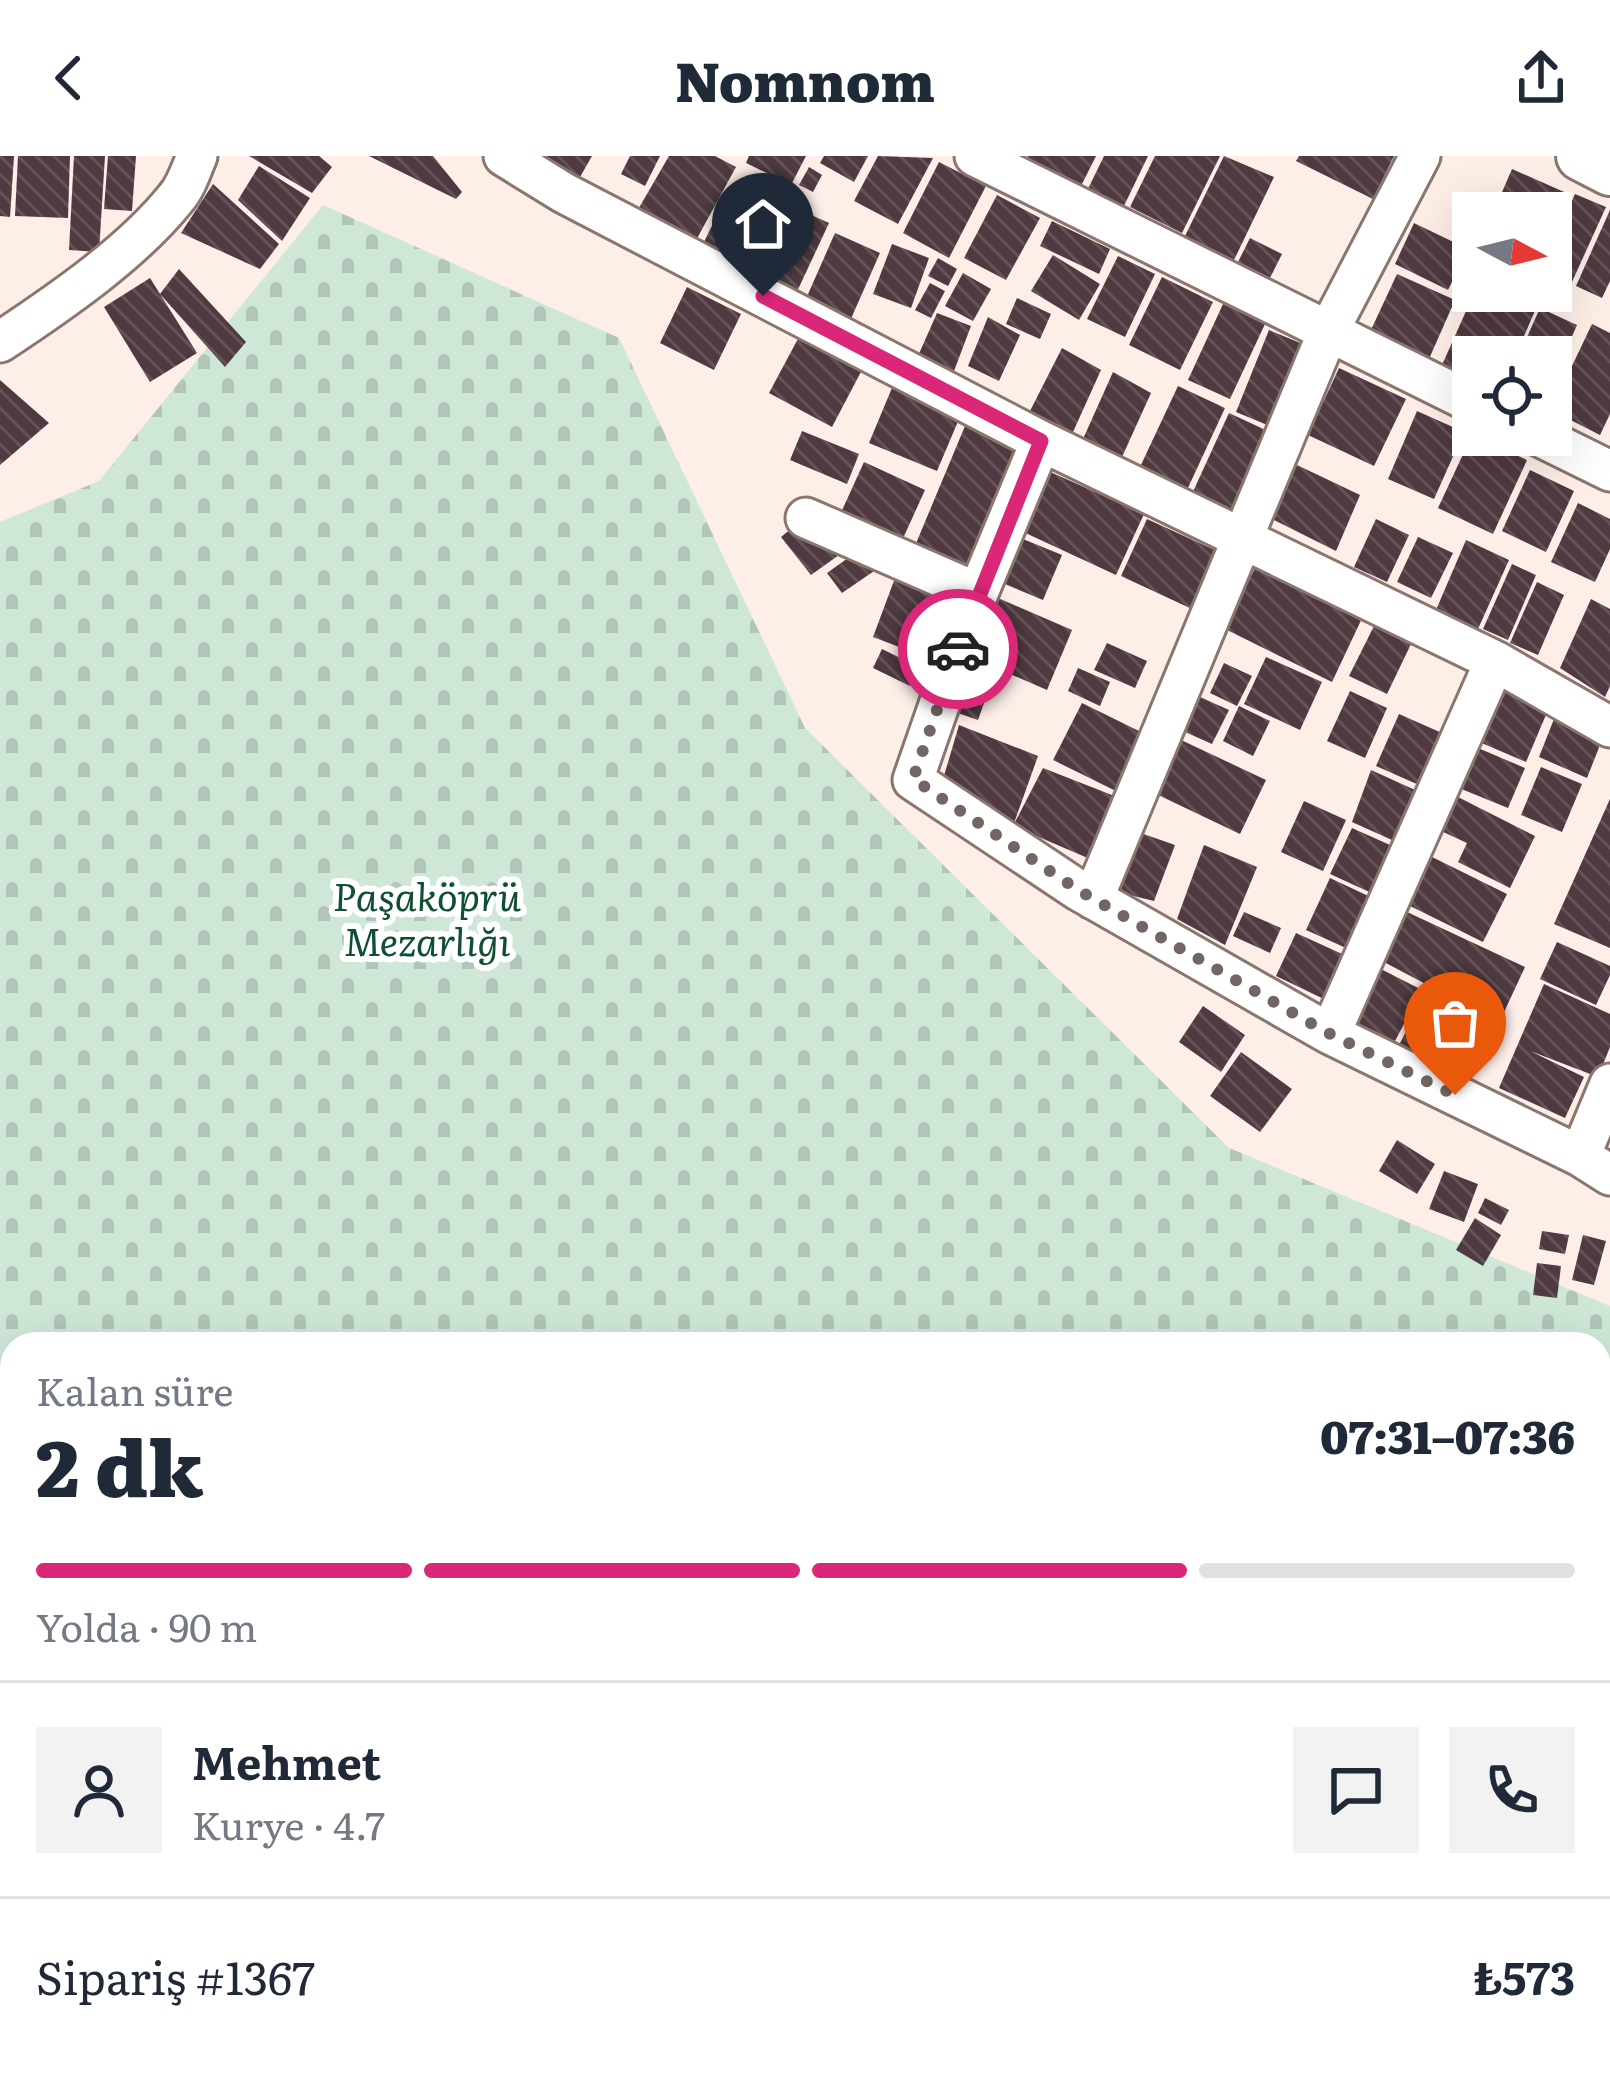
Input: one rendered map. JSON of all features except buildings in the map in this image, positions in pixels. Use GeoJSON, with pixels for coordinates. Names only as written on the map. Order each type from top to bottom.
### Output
{"type":"FeatureCollection","features":[{"type":"Feature","properties":{"kind":"street"},"geometry":{"type":"LineString","coordinates":[[0,342],[140,236],[179,195],[197,156]]}},
{"type":"Feature","properties":{"kind":"street"},"geometry":{"type":"LineString","coordinates":[[504,156],[565,194],[1041,441],[1495,662],[1610,727]]}},
{"type":"Feature","properties":{"kind":"street"},"geometry":{"type":"LineString","coordinates":[[975,156],[1452,394]]}},
{"type":"Feature","properties":{"kind":"street"},"geometry":{"type":"LineString","coordinates":[[1093,898],[1328,332],[1420,156]]}},
{"type":"Feature","properties":{"kind":"street"},"geometry":{"type":"LineString","coordinates":[[1581,156],[1610,171]]}},
{"type":"Feature","properties":{"kind":"street"},"geometry":{"type":"LineString","coordinates":[[1041,441],[977,592],[913,779],[1093,898],[1330,1034],[1595,1166],[1610,1084]]}},
{"type":"Feature","properties":{"kind":"street"},"geometry":{"type":"LineString","coordinates":[[1572,452],[1610,471]]}},
{"type":"Feature","properties":{"kind":"street"},"geometry":{"type":"LineString","coordinates":[[806,518],[977,592]]}},
{"type":"Feature","properties":{"kind":"street"},"geometry":{"type":"LineString","coordinates":[[1330,1034],[1495,662]]}},
{"type":"Feature","properties":{"kind":"green space","name":"Paşaköprü Mezarlığı"},"geometry":{"type":"Polygon","coordinates":[[[323,205],[619,338],[805,728],[1229,1148],[1610,1306],[1610,1332],[0,1332],[0,522],[99,481],[323,205]]]}},
{"type":"Feature","properties":{"kind":"way so far"},"geometry":{"type":"LineString","coordinates":[[958,649],[913,779],[1078,890],[1330,1034],[1455,1095]]}},
{"type":"Feature","properties":{"kind":"route"},"geometry":{"type":"LineString","coordinates":[[763,296],[1041,441],[958,649]]}}]}
